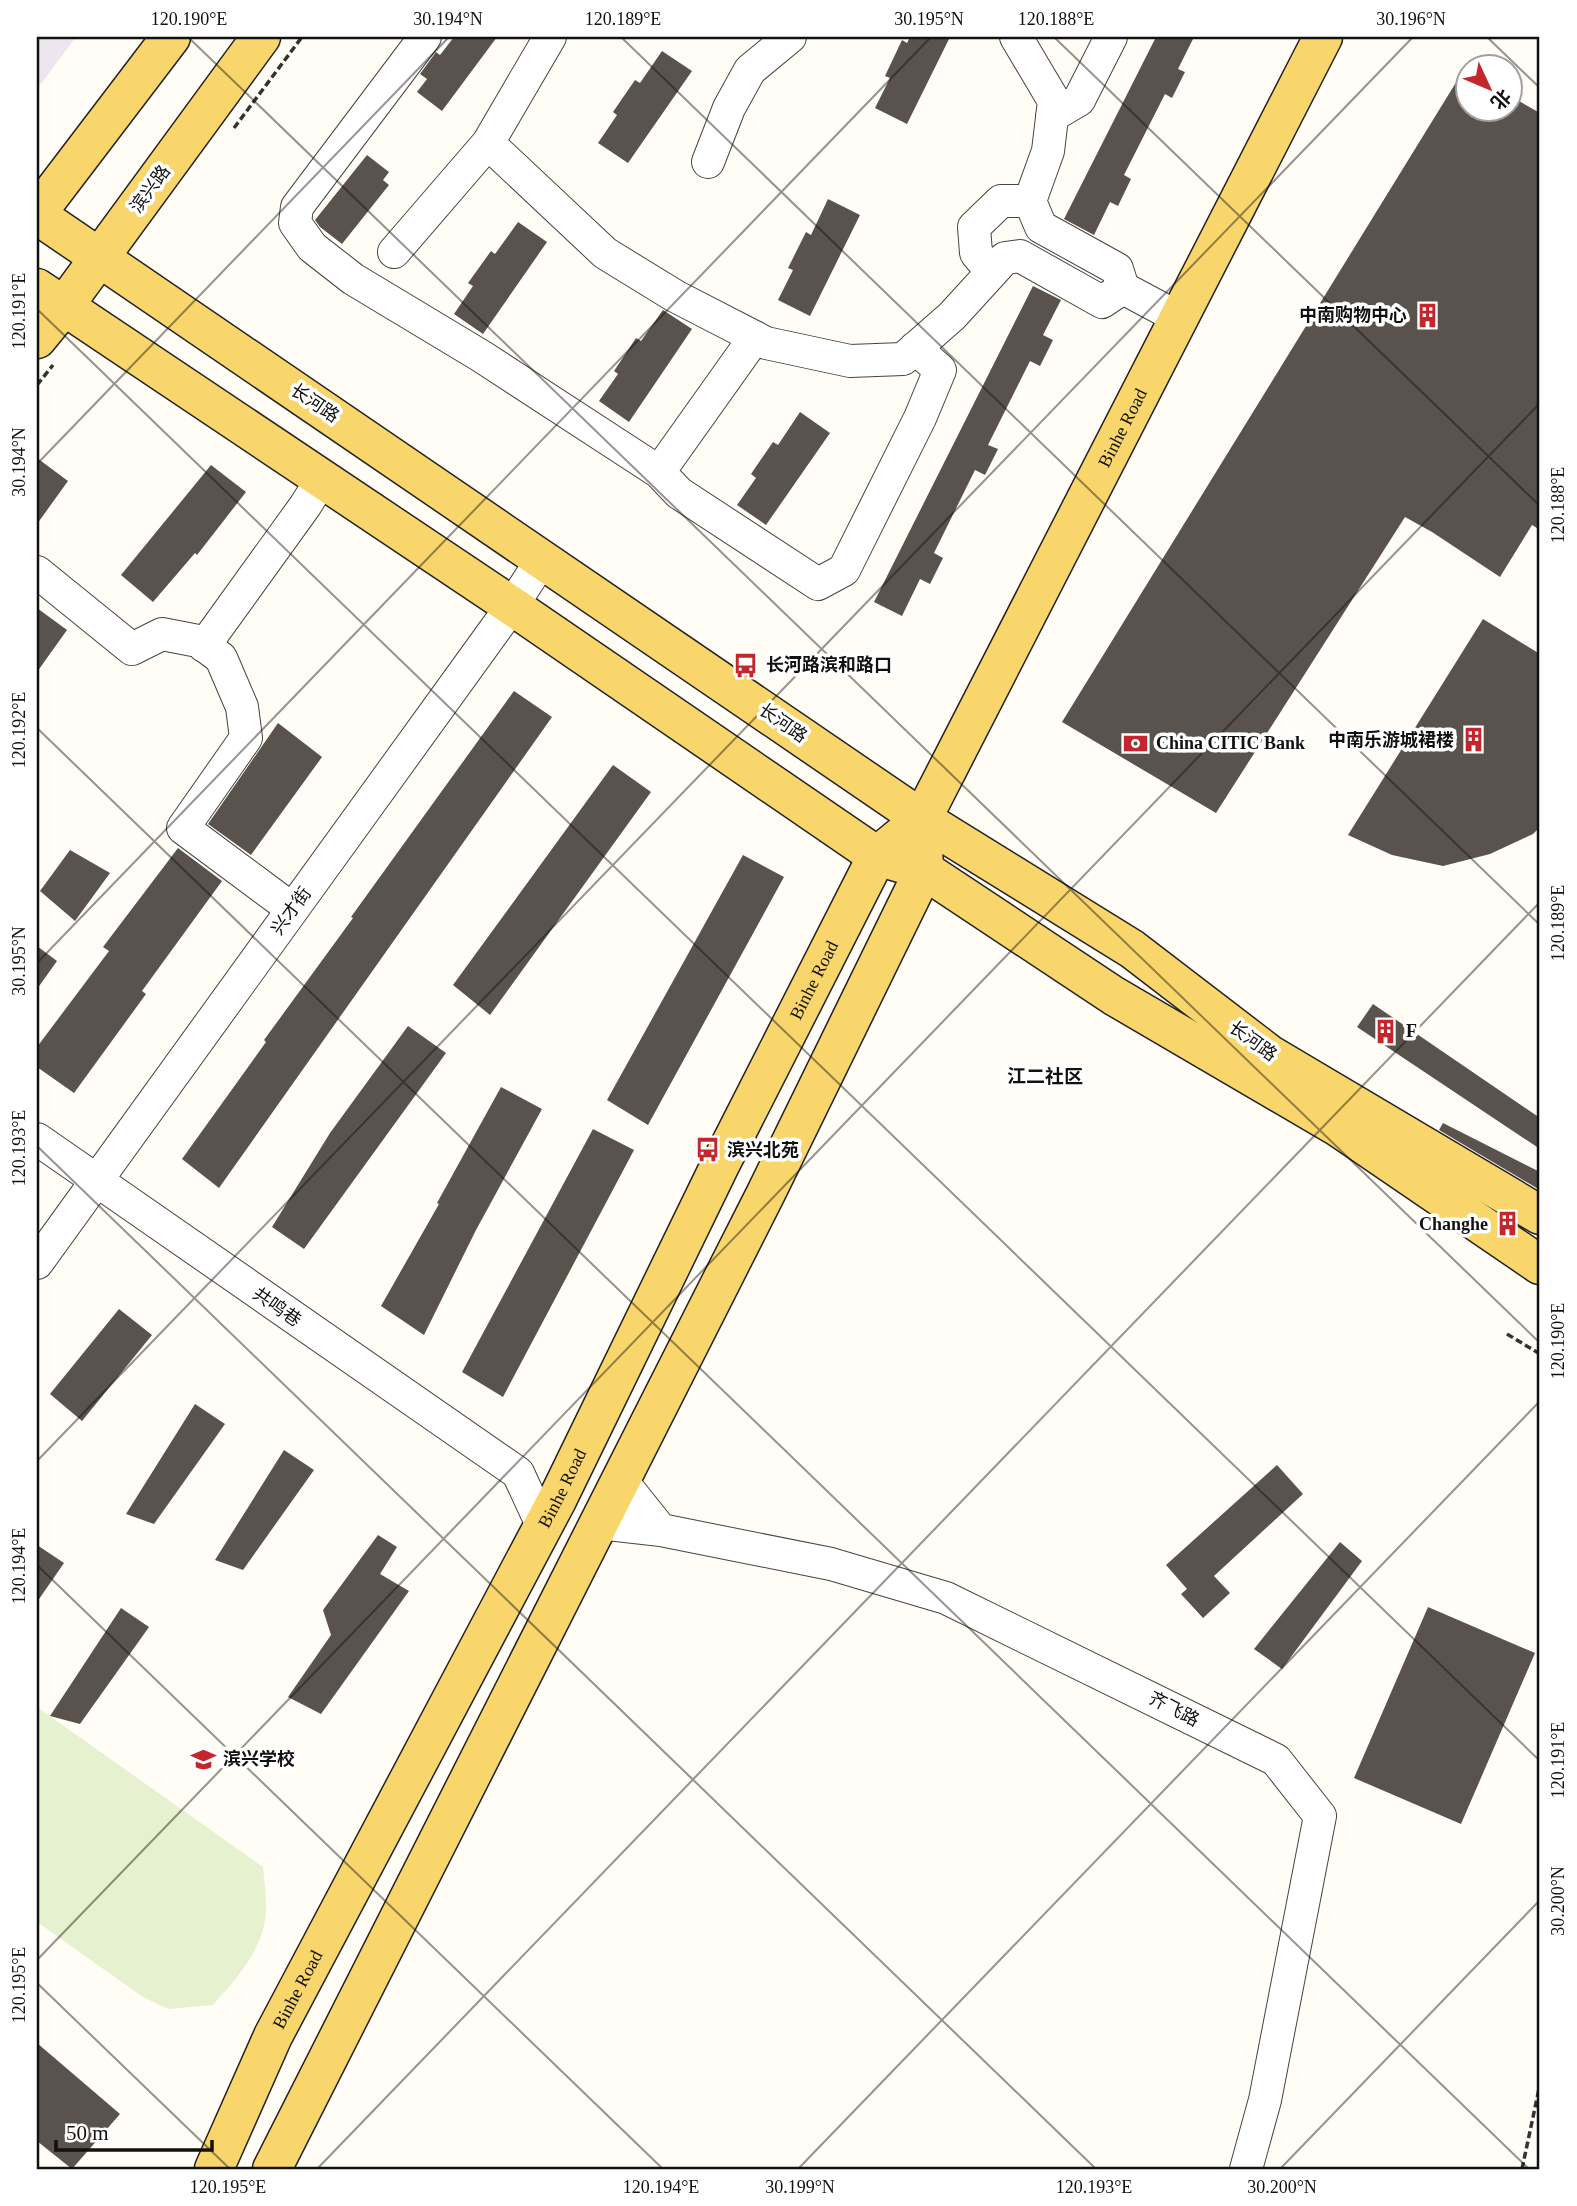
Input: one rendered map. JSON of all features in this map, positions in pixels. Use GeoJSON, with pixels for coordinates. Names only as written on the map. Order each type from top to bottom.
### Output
{"type":"FeatureCollection","features":[{"type":"Feature","properties":{"kind":"main road"},"geometry":{"type":"LineString","coordinates":[[37,214],[171,37]]}},
{"type":"Feature","properties":{"kind":"main road","name":"滨兴路"},"geometry":{"type":"LineString","coordinates":[[37,339],[50,297],[100,257],[261,37]]}},
{"type":"Feature","properties":{"kind":"main road","name":"Binhe Road"},"geometry":{"type":"LineString","coordinates":[[214,2169],[273,2036],[543,1527],[720,1165],[877,856],[922,819],[1323,37]]}},
{"type":"Feature","properties":{"kind":"main road","name":"长河路"},"geometry":{"type":"LineString","coordinates":[[37,214],[922,819],[1132,949],[1269,1054],[1540,1215]]}},
{"type":"Feature","properties":{"kind":"main road","name":"长河路"},"geometry":{"type":"LineString","coordinates":[[50,297],[512,606],[877,856],[924,870],[1114,996],[1338,1127],[1540,1265]]}},
{"type":"Feature","properties":{"kind":"main road","name":"Binhe Road"},"geometry":{"type":"LineString","coordinates":[[272,2169],[760,1205],[924,870],[922,819]]}},
{"type":"Feature","properties":{"kind":"street"},"geometry":{"type":"LineString","coordinates":[[425,37],[297,207],[295,223],[312,247],[353,279],[481,356],[659,472],[679,494],[818,584],[844,570],[920,418],[940,370],[915,348]]}},
{"type":"Feature","properties":{"kind":"street"},"geometry":{"type":"LineString","coordinates":[[394,251],[488,142],[550,37]]}},
{"type":"Feature","properties":{"kind":"street"},"geometry":{"type":"LineString","coordinates":[[708,162],[729,108],[750,70],[790,37]]}},
{"type":"Feature","properties":{"kind":"street"},"geometry":{"type":"LineString","coordinates":[[1016,37],[1054,101],[1048,151],[1030,201],[1041,227],[1117,269],[1124,288],[1179,318]]}},
{"type":"Feature","properties":{"kind":"street"},"geometry":{"type":"LineString","coordinates":[[1052,116],[1079,100],[1111,37]]}},
{"type":"Feature","properties":{"kind":"street"},"geometry":{"type":"LineString","coordinates":[[488,142],[605,253],[675,296],[766,343],[850,361],[903,359],[952,316],[1005,258],[1020,256],[1102,302],[1124,288]]}},
{"type":"Feature","properties":{"kind":"street"},"geometry":{"type":"LineString","coordinates":[[992,271],[976,253],[974,227],[1001,201],[1030,201]]}},
{"type":"Feature","properties":{"kind":"street"},"geometry":{"type":"LineString","coordinates":[[659,472],[755,337]]}},
{"type":"Feature","properties":{"kind":"street"},"geometry":{"type":"LineString","coordinates":[[204,646],[322,479]]}},
{"type":"Feature","properties":{"kind":"street","name":"兴才街"},"geometry":{"type":"LineString","coordinates":[[37,1263],[512,606],[543,558]]}},
{"type":"Feature","properties":{"kind":"street"},"geometry":{"type":"LineString","coordinates":[[37,572],[132,649],[162,634],[198,641],[220,658],[242,708],[246,737],[183,828],[292,909]]}},
{"type":"Feature","properties":{"kind":"street","name":"共鸣巷"},"geometry":{"type":"LineString","coordinates":[[37,1139],[518,1473]]}},
{"type":"Feature","properties":{"kind":"street"},"geometry":{"type":"LineString","coordinates":[[543,1527],[518,1473],[551,1472],[575,1463]]}},
{"type":"Feature","properties":{"kind":"street"},"geometry":{"type":"LineString","coordinates":[[621,1480],[661,1530]]}},
{"type":"Feature","properties":{"kind":"street","name":"齐飞路"},"geometry":{"type":"LineString","coordinates":[[599,1523],[661,1530],[831,1564],[946,1598],[1276,1760],[1320,1816],[1265,2100],[1246,2169]]}},
{"type":"Feature","properties":{"kind":"path"},"geometry":{"type":"LineString","coordinates":[[1507,1334],[1540,1354]]}},
{"type":"Feature","properties":{"kind":"path"},"geometry":{"type":"LineString","coordinates":[[1522,2169],[1540,2084]]}},
{"type":"Feature","properties":{"kind":"shaded area"},"geometry":{"type":"Polygon","coordinates":[[[37,37],[76,37],[37,89],[37,37]]]}},
{"type":"Feature","properties":{"kind":"green space"},"geometry":{"type":"Polygon","coordinates":[[[37,1707],[263,1867],[266,1909],[262,1933],[248,1962],[213,2005],[168,2009],[143,1997],[37,1922],[37,1707]]]}},
{"type":"Feature","properties":{"kind":"building"},"geometry":{"type":"Polygon","coordinates":[[[454,37],[497,37],[442,111],[417,92],[427,79],[420,74],[436,52],[440,55],[454,37]]]}},
{"type":"Feature","properties":{"kind":"building"},"geometry":{"type":"Polygon","coordinates":[[[910,37],[950,37],[907,124],[875,108],[890,78],[885,76],[902,40],[907,43],[910,37]]]}},
{"type":"Feature","properties":{"kind":"building"},"geometry":{"type":"Polygon","coordinates":[[[1156,37],[1194,37],[1178,69],[1185,72],[1172,98],[1165,94],[1124,175],[1131,179],[1118,206],[1110,202],[1094,235],[1064,219],[1156,37]]]}},
{"type":"Feature","properties":{"kind":"building"},"geometry":{"type":"Polygon","coordinates":[[[662,51],[692,71],[628,163],[598,143],[617,115],[613,112],[635,80],[640,83],[662,51]]]}},
{"type":"Feature","properties":{"kind":"building","name":"中南购物中心"},"geometry":{"type":"Polygon","coordinates":[[[1454,86],[1454,122],[1524,122],[1524,104],[1540,113],[1540,530],[1532,525],[1500,577],[1405,517],[1216,813],[1062,722],[1454,86]]]}},
{"type":"Feature","properties":{"kind":"building"},"geometry":{"type":"Polygon","coordinates":[[[367,155],[389,172],[383,180],[389,185],[342,244],[315,220],[367,155]]]}},
{"type":"Feature","properties":{"kind":"building"},"geometry":{"type":"Polygon","coordinates":[[[828,199],[860,215],[810,316],[778,300],[793,270],[788,268],[806,232],[811,235],[828,199]]]}},
{"type":"Feature","properties":{"kind":"building"},"geometry":{"type":"Polygon","coordinates":[[[518,222],[547,242],[483,334],[454,314],[473,286],[468,283],[491,251],[495,254],[518,222]]]}},
{"type":"Feature","properties":{"kind":"building"},"geometry":{"type":"Polygon","coordinates":[[[1033,286],[1061,300],[1043,335],[1053,340],[1040,366],[1030,361],[988,445],[998,449],[985,475],[975,470],[934,553],[943,558],[930,584],[920,579],[902,616],[874,602],[1033,286]]]}},
{"type":"Feature","properties":{"kind":"building"},"geometry":{"type":"Polygon","coordinates":[[[663,310],[692,329],[629,422],[599,401],[618,374],[614,371],[636,338],[641,341],[663,310]]]}},
{"type":"Feature","properties":{"kind":"building"},"geometry":{"type":"Polygon","coordinates":[[[800,412],[830,433],[766,525],[737,505],[756,478],[751,474],[773,442],[778,445],[800,412]]]}},
{"type":"Feature","properties":{"kind":"building"},"geometry":{"type":"Polygon","coordinates":[[[37,458],[68,481],[37,524],[37,458]]]}},
{"type":"Feature","properties":{"kind":"building"},"geometry":{"type":"Polygon","coordinates":[[[211,465],[246,492],[197,555],[195,553],[153,602],[121,575],[211,465]]]}},
{"type":"Feature","properties":{"kind":"building"},"geometry":{"type":"Polygon","coordinates":[[[37,608],[67,630],[37,672],[37,608]]]}},
{"type":"Feature","properties":{"kind":"building","name":"中南乐游城裙楼"},"geometry":{"type":"Polygon","coordinates":[[[1483,619],[1540,654],[1540,827],[1533,834],[1490,854],[1443,866],[1392,855],[1348,835],[1483,619]]]}},
{"type":"Feature","properties":{"kind":"building"},"geometry":{"type":"Polygon","coordinates":[[[514,691],[552,717],[219,1188],[182,1159],[353,918],[351,917],[514,691]]]}},
{"type":"Feature","properties":{"kind":"building"},"geometry":{"type":"Polygon","coordinates":[[[278,723],[322,757],[251,855],[208,824],[278,723]]]}},
{"type":"Feature","properties":{"kind":"building"},"geometry":{"type":"Polygon","coordinates":[[[613,765],[651,792],[490,1015],[453,985],[613,765]]]}},
{"type":"Feature","properties":{"kind":"building"},"geometry":{"type":"Polygon","coordinates":[[[178,848],[222,881],[142,991],[146,994],[74,1093],[37,1067],[37,1047],[109,951],[103,947],[178,848]]]}},
{"type":"Feature","properties":{"kind":"building"},"geometry":{"type":"Polygon","coordinates":[[[70,850],[110,873],[75,921],[40,891],[70,850]]]}},
{"type":"Feature","properties":{"kind":"building"},"geometry":{"type":"Polygon","coordinates":[[[743,855],[784,877],[648,1125],[607,1100],[743,855]]]}},
{"type":"Feature","properties":{"kind":"building"},"geometry":{"type":"Polygon","coordinates":[[[37,946],[57,961],[37,989],[37,946]]]}},
{"type":"Feature","properties":{"kind":"building"},"geometry":{"type":"Polygon","coordinates":[[[1373,1004],[1540,1118],[1540,1149],[1357,1027],[1373,1004]]]}},
{"type":"Feature","properties":{"kind":"building"},"geometry":{"type":"Polygon","coordinates":[[[408,1026],[446,1053],[304,1249],[272,1227],[330,1133],[408,1026]]]}},
{"type":"Feature","properties":{"kind":"building"},"geometry":{"type":"Polygon","coordinates":[[[501,1087],[542,1109],[476,1230],[424,1335],[381,1306],[501,1087]]]}},
{"type":"Feature","properties":{"kind":"building"},"geometry":{"type":"Polygon","coordinates":[[[1443,1123],[1540,1172],[1540,1190],[1439,1130],[1443,1123]]]}},
{"type":"Feature","properties":{"kind":"building"},"geometry":{"type":"Polygon","coordinates":[[[593,1129],[634,1150],[503,1397],[462,1372],[593,1129]]]}},
{"type":"Feature","properties":{"kind":"building"},"geometry":{"type":"Polygon","coordinates":[[[119,1309],[152,1335],[82,1421],[50,1394],[119,1309]]]}},
{"type":"Feature","properties":{"kind":"building"},"geometry":{"type":"Polygon","coordinates":[[[195,1404],[225,1424],[154,1524],[126,1514],[195,1404]]]}},
{"type":"Feature","properties":{"kind":"building"},"geometry":{"type":"Polygon","coordinates":[[[284,1450],[314,1470],[243,1570],[215,1560],[284,1450]]]}},
{"type":"Feature","properties":{"kind":"building"},"geometry":{"type":"Polygon","coordinates":[[[1277,1465],[1303,1494],[1214,1576],[1230,1593],[1203,1618],[1181,1594],[1187,1589],[1166,1565],[1277,1465]]]}},
{"type":"Feature","properties":{"kind":"building"},"geometry":{"type":"Polygon","coordinates":[[[378,1535],[397,1547],[380,1574],[409,1591],[321,1714],[288,1697],[331,1635],[323,1610],[378,1535]]]}},
{"type":"Feature","properties":{"kind":"building"},"geometry":{"type":"Polygon","coordinates":[[[1340,1542],[1362,1561],[1282,1669],[1254,1649],[1340,1542]]]}},
{"type":"Feature","properties":{"kind":"building"},"geometry":{"type":"Polygon","coordinates":[[[37,1545],[64,1563],[37,1602],[37,1545]]]}},
{"type":"Feature","properties":{"kind":"building"},"geometry":{"type":"Polygon","coordinates":[[[1428,1607],[1535,1653],[1461,1824],[1354,1778],[1428,1607]]]}},
{"type":"Feature","properties":{"kind":"building"},"geometry":{"type":"Polygon","coordinates":[[[121,1608],[149,1627],[80,1724],[50,1716],[121,1608]]]}},
{"type":"Feature","properties":{"kind":"building"},"geometry":{"type":"Polygon","coordinates":[[[37,2043],[120,2114],[72,2169],[37,2141],[37,2043]]]}},
{"type":"Feature","properties":{"kind":"place","name":"中南购物中心"},"geometry":{"type":"Point","coordinates":[1427,315]}},
{"type":"Feature","properties":{"kind":"place","name":"长河路滨和路口"},"geometry":{"type":"Point","coordinates":[746,665]}},
{"type":"Feature","properties":{"kind":"place","name":"中南乐游城裙楼"},"geometry":{"type":"Point","coordinates":[1474,740]}},
{"type":"Feature","properties":{"kind":"place","name":"China CITIC Bank"},"geometry":{"type":"Point","coordinates":[1136,743]}},
{"type":"Feature","properties":{"kind":"place","name":"F"},"geometry":{"type":"Point","coordinates":[1386,1031]}},
{"type":"Feature","properties":{"kind":"place","name":"滨兴北苑"},"geometry":{"type":"Point","coordinates":[707,1150]}},
{"type":"Feature","properties":{"kind":"place","name":"Changhe"},"geometry":{"type":"Point","coordinates":[1508,1224]}},
{"type":"Feature","properties":{"kind":"place","name":"滨兴学校"},"geometry":{"type":"Point","coordinates":[203,1759]}},
{"type":"Feature","properties":{"kind":"district","name":"江二社区"},"geometry":{"type":"Point","coordinates":[1045,1076]}}]}
